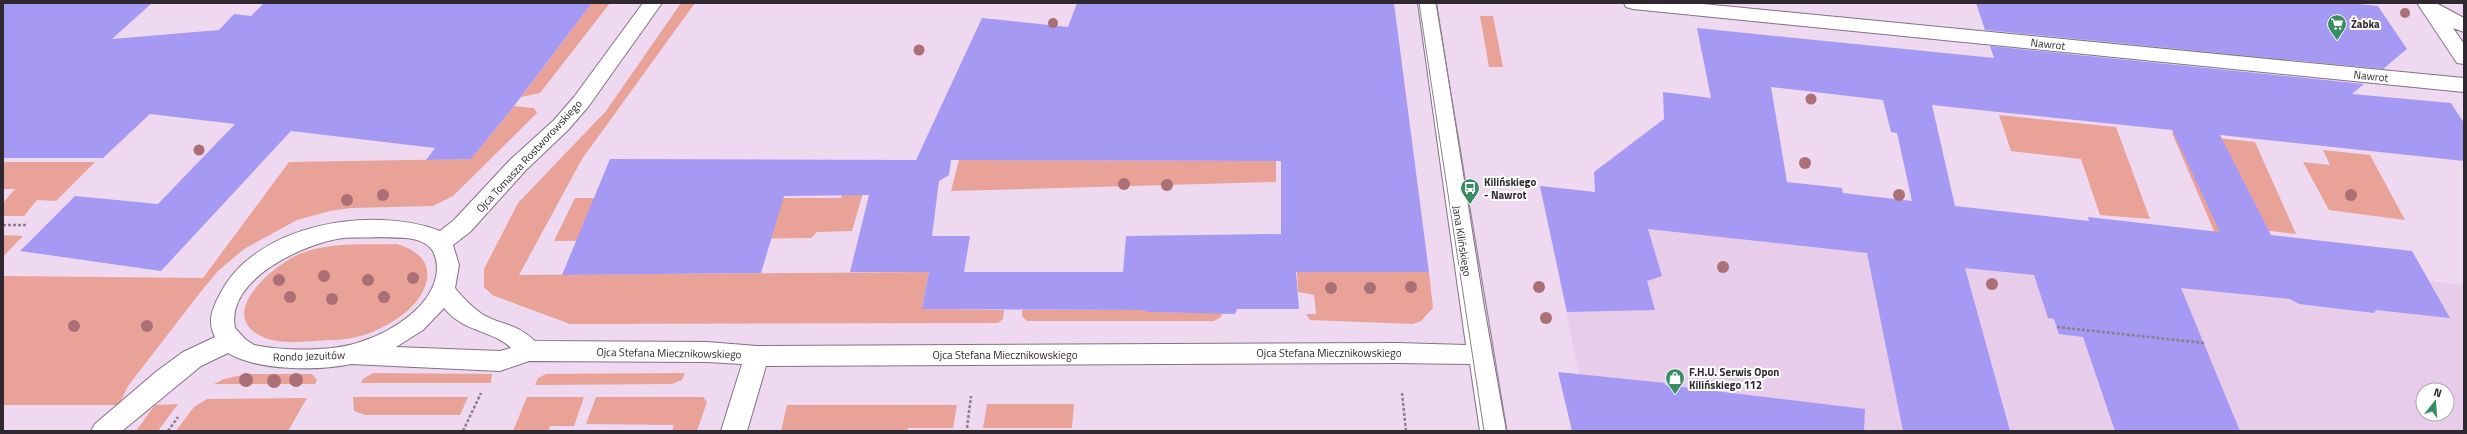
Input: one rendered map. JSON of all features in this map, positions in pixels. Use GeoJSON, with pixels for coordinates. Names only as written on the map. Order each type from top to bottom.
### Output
{"type":"FeatureCollection","features":[{"type":"Feature","properties":{"kind":"street","name":"Ojca Tomasza Rostworowskiego"},"geometry":{"type":"LineString","coordinates":[[440,243],[462,226],[518,165],[561,125],[581,102],[653,3]]}},
{"type":"Feature","properties":{"kind":"street","name":"Jana Kilińskiego"},"geometry":{"type":"LineString","coordinates":[[1427,3],[1493,431]]}},
{"type":"Feature","properties":{"kind":"street","name":"Nawrot"},"geometry":{"type":"LineString","coordinates":[[1633,3],[2464,85]]}},
{"type":"Feature","properties":{"kind":"street"},"geometry":{"type":"LineString","coordinates":[[2427,5],[2464,26]]}},
{"type":"Feature","properties":{"kind":"street"},"geometry":{"type":"LineString","coordinates":[[2427,5],[2464,58]]}},
{"type":"Feature","properties":{"kind":"street"},"geometry":{"type":"LineString","coordinates":[[104,431],[132,405],[192,359],[230,341],[223,328],[222,313],[229,296],[243,277],[264,259],[290,245],[316,235],[343,230],[408,230],[427,236],[440,243]]}},
{"type":"Feature","properties":{"kind":"street","name":"Rondo Jezuitów"},"geometry":{"type":"LineString","coordinates":[[230,341],[242,351],[261,357],[352,354],[386,342],[409,328],[427,313],[444,291],[448,277],[448,260],[440,243]]}},
{"type":"Feature","properties":{"kind":"street"},"geometry":{"type":"LineString","coordinates":[[444,291],[455,305],[475,321],[514,336],[529,351]]}},
{"type":"Feature","properties":{"kind":"street","name":"Ojca Stefana Miecznikowskiego"},"geometry":{"type":"LineString","coordinates":[[352,354],[500,361],[529,351],[707,352],[757,356],[1381,353],[1481,355]]}},
{"type":"Feature","properties":{"kind":"street"},"geometry":{"type":"LineString","coordinates":[[734,431],[757,356]]}},
{"type":"Feature","properties":{"kind":"path"},"geometry":{"type":"LineString","coordinates":[[3,225],[27,225]]}},
{"type":"Feature","properties":{"kind":"path"},"geometry":{"type":"LineString","coordinates":[[2057,327],[2204,342]]}},
{"type":"Feature","properties":{"kind":"path"},"geometry":{"type":"LineString","coordinates":[[463,431],[482,390]]}},
{"type":"Feature","properties":{"kind":"path"},"geometry":{"type":"LineString","coordinates":[[1402,393],[1406,431]]}},
{"type":"Feature","properties":{"kind":"path"},"geometry":{"type":"LineString","coordinates":[[968,428],[971,396]]}},
{"type":"Feature","properties":{"kind":"shaded area"},"geometry":{"type":"Polygon","coordinates":[[[592,3],[610,3],[540,93],[521,97],[592,3]]]}},
{"type":"Feature","properties":{"kind":"shaded area"},"geometry":{"type":"Polygon","coordinates":[[[681,3],[695,3],[582,159],[519,275],[929,272],[922,309],[1004,310],[1003,319],[998,323],[570,324],[492,295],[484,287],[484,269],[518,203],[606,111],[681,3]]]}},
{"type":"Feature","properties":{"kind":"shaded area"},"geometry":{"type":"Polygon","coordinates":[[[1480,16],[1493,16],[1503,67],[1489,67],[1480,16]]]}},
{"type":"Feature","properties":{"kind":"shaded area"},"geometry":{"type":"Polygon","coordinates":[[[514,106],[534,108],[537,113],[453,196],[433,206],[351,208],[330,211],[297,220],[244,249],[218,271],[199,294],[128,386],[119,405],[3,405],[3,276],[203,278],[289,162],[471,159],[514,106]]]}},
{"type":"Feature","properties":{"kind":"shaded area"},"geometry":{"type":"Polygon","coordinates":[[[1999,115],[2116,127],[2150,219],[2100,215],[2081,159],[2011,151],[1999,115]]]}},
{"type":"Feature","properties":{"kind":"shaded area"},"geometry":{"type":"Polygon","coordinates":[[[2172,133],[2255,142],[2296,234],[2237,227],[2223,252],[2172,133]]]}},
{"type":"Feature","properties":{"kind":"shaded area"},"geometry":{"type":"Polygon","coordinates":[[[2323,150],[2370,155],[2405,220],[2329,210],[2303,162],[2330,165],[2323,150]]]}},
{"type":"Feature","properties":{"kind":"shaded area"},"geometry":{"type":"Polygon","coordinates":[[[959,160],[1276,161],[1276,182],[951,191],[959,160]]]}},
{"type":"Feature","properties":{"kind":"shaded area"},"geometry":{"type":"Polygon","coordinates":[[[3,162],[95,162],[56,201],[37,200],[24,216],[3,216],[3,203],[15,189],[3,189],[3,162]]]}},
{"type":"Feature","properties":{"kind":"shaded area"},"geometry":{"type":"Polygon","coordinates":[[[852,164],[871,165],[852,231],[817,232],[811,238],[554,241],[575,198],[841,198],[852,164]]]}},
{"type":"Feature","properties":{"kind":"shaded area"},"geometry":{"type":"Polygon","coordinates":[[[1540,186],[2464,285],[2464,431],[1758,431],[1579,374],[1540,186]]]}},
{"type":"Feature","properties":{"kind":"shaded area"},"geometry":{"type":"Polygon","coordinates":[[[3,235],[23,236],[3,257],[3,235]]]}},
{"type":"Feature","properties":{"kind":"shaded area"},"geometry":{"type":"Polygon","coordinates":[[[396,244],[412,250],[422,258],[427,268],[427,279],[417,301],[407,311],[387,325],[364,335],[347,339],[295,342],[269,339],[261,336],[249,327],[244,316],[246,304],[252,292],[273,270],[295,256],[307,251],[332,246],[396,244]]]}},
{"type":"Feature","properties":{"kind":"shaded area"},"geometry":{"type":"Polygon","coordinates":[[[1297,272],[1429,272],[1433,308],[1421,321],[1413,324],[1310,320],[1306,314],[1316,314],[1314,295],[1298,292],[1297,272]]]}},
{"type":"Feature","properties":{"kind":"shaded area"},"geometry":{"type":"Polygon","coordinates":[[[1022,310],[1146,310],[1148,312],[1222,313],[1221,317],[1214,321],[1027,321],[1022,316],[1022,310]]]}},
{"type":"Feature","properties":{"kind":"shaded area"},"geometry":{"type":"Polygon","coordinates":[[[373,373],[492,374],[491,383],[361,383],[363,379],[373,373]]]}},
{"type":"Feature","properties":{"kind":"shaded area"},"geometry":{"type":"Polygon","coordinates":[[[685,373],[682,380],[672,384],[535,385],[538,378],[546,374],[685,373]]]}},
{"type":"Feature","properties":{"kind":"shaded area"},"geometry":{"type":"Polygon","coordinates":[[[247,374],[312,374],[317,380],[315,384],[214,384],[224,379],[247,374]]]}},
{"type":"Feature","properties":{"kind":"shaded area"},"geometry":{"type":"Polygon","coordinates":[[[353,397],[468,397],[460,415],[365,415],[354,411],[353,397]]]}},
{"type":"Feature","properties":{"kind":"shaded area"},"geometry":{"type":"Polygon","coordinates":[[[527,397],[584,397],[574,426],[550,426],[548,431],[513,431],[527,397]]]}},
{"type":"Feature","properties":{"kind":"shaded area"},"geometry":{"type":"Polygon","coordinates":[[[596,397],[703,397],[707,402],[697,431],[672,431],[674,425],[586,424],[596,397]]]}},
{"type":"Feature","properties":{"kind":"shaded area"},"geometry":{"type":"Polygon","coordinates":[[[307,398],[288,431],[176,431],[194,407],[207,399],[307,398]]]}},
{"type":"Feature","properties":{"kind":"shaded area"},"geometry":{"type":"Polygon","coordinates":[[[178,404],[158,431],[136,431],[155,405],[178,404]]]}},
{"type":"Feature","properties":{"kind":"shaded area"},"geometry":{"type":"Polygon","coordinates":[[[987,404],[1074,404],[1072,428],[983,428],[987,404]]]}},
{"type":"Feature","properties":{"kind":"shaded area"},"geometry":{"type":"Polygon","coordinates":[[[787,405],[957,405],[953,428],[908,428],[907,431],[781,431],[787,405]]]}},
{"type":"Feature","properties":{"kind":"building"},"geometry":{"type":"Polygon","coordinates":[[[3,3],[152,3],[112,39],[219,30],[234,14],[251,16],[264,3],[592,3],[514,106],[471,159],[426,160],[435,148],[291,131],[161,271],[20,251],[75,196],[158,204],[235,124],[150,114],[103,158],[3,158],[3,3]]]}},
{"type":"Feature","properties":{"kind":"building"},"geometry":{"type":"Polygon","coordinates":[[[1077,3],[1394,3],[1429,272],[1296,272],[1299,309],[1237,309],[1235,314],[1148,312],[1143,310],[922,309],[929,272],[850,272],[869,195],[784,196],[761,273],[562,275],[610,159],[916,160],[982,18],[1068,27],[1077,3]],[[951,160],[949,175],[939,181],[932,236],[970,236],[964,272],[1123,272],[1126,236],[1281,234],[1281,161],[951,160]]]}},
{"type":"Feature","properties":{"kind":"building"},"geometry":{"type":"Polygon","coordinates":[[[1976,3],[2349,3],[2378,6],[2407,49],[2383,69],[1985,30],[1976,3]]]}},
{"type":"Feature","properties":{"kind":"building"},"geometry":{"type":"Polygon","coordinates":[[[1697,28],[1994,58],[1990,46],[2364,84],[2352,94],[2451,103],[2464,123],[2464,161],[2220,135],[2271,235],[2412,251],[2450,318],[2376,310],[2374,313],[2299,304],[2290,299],[2181,288],[2240,431],[2115,431],[2083,337],[2059,334],[2054,319],[2048,318],[2034,275],[1965,268],[2010,431],[1903,431],[1867,253],[1648,229],[1662,276],[1647,281],[1655,310],[1567,312],[1540,186],[1595,192],[1594,172],[1664,119],[1663,92],[1711,98],[1697,28]],[[1771,87],[1787,182],[1842,188],[1843,193],[1912,201],[1897,133],[1891,132],[1883,100],[1771,87]],[[1932,105],[1955,206],[2089,221],[2088,217],[2220,232],[2172,130],[1932,105]]]}},
{"type":"Feature","properties":{"kind":"building","name":"F.H.U. Serwis Opon Kilińskiego 112"},"geometry":{"type":"Polygon","coordinates":[[[1558,372],[1665,383],[1665,385],[1865,409],[1864,431],[1572,431],[1558,372]]]}},
{"type":"Feature","properties":{"kind":"tram line"},"geometry":{"type":"LineString","coordinates":[[1419,3],[1484,431]]}},
{"type":"Feature","properties":{"kind":"tram line"},"geometry":{"type":"LineString","coordinates":[[1436,3],[1507,431]]}},
{"type":"Feature","properties":{"kind":"place","name":"Żabka"},"geometry":{"type":"Point","coordinates":[2337,41]}},
{"type":"Feature","properties":{"kind":"place","name":"Kilińskiego - Nawrot"},"geometry":{"type":"Point","coordinates":[1470,205]}},
{"type":"Feature","properties":{"kind":"place","name":"F.H.U. Serwis Opon Kilińskiego 112"},"geometry":{"type":"Point","coordinates":[1675,395]}}]}
